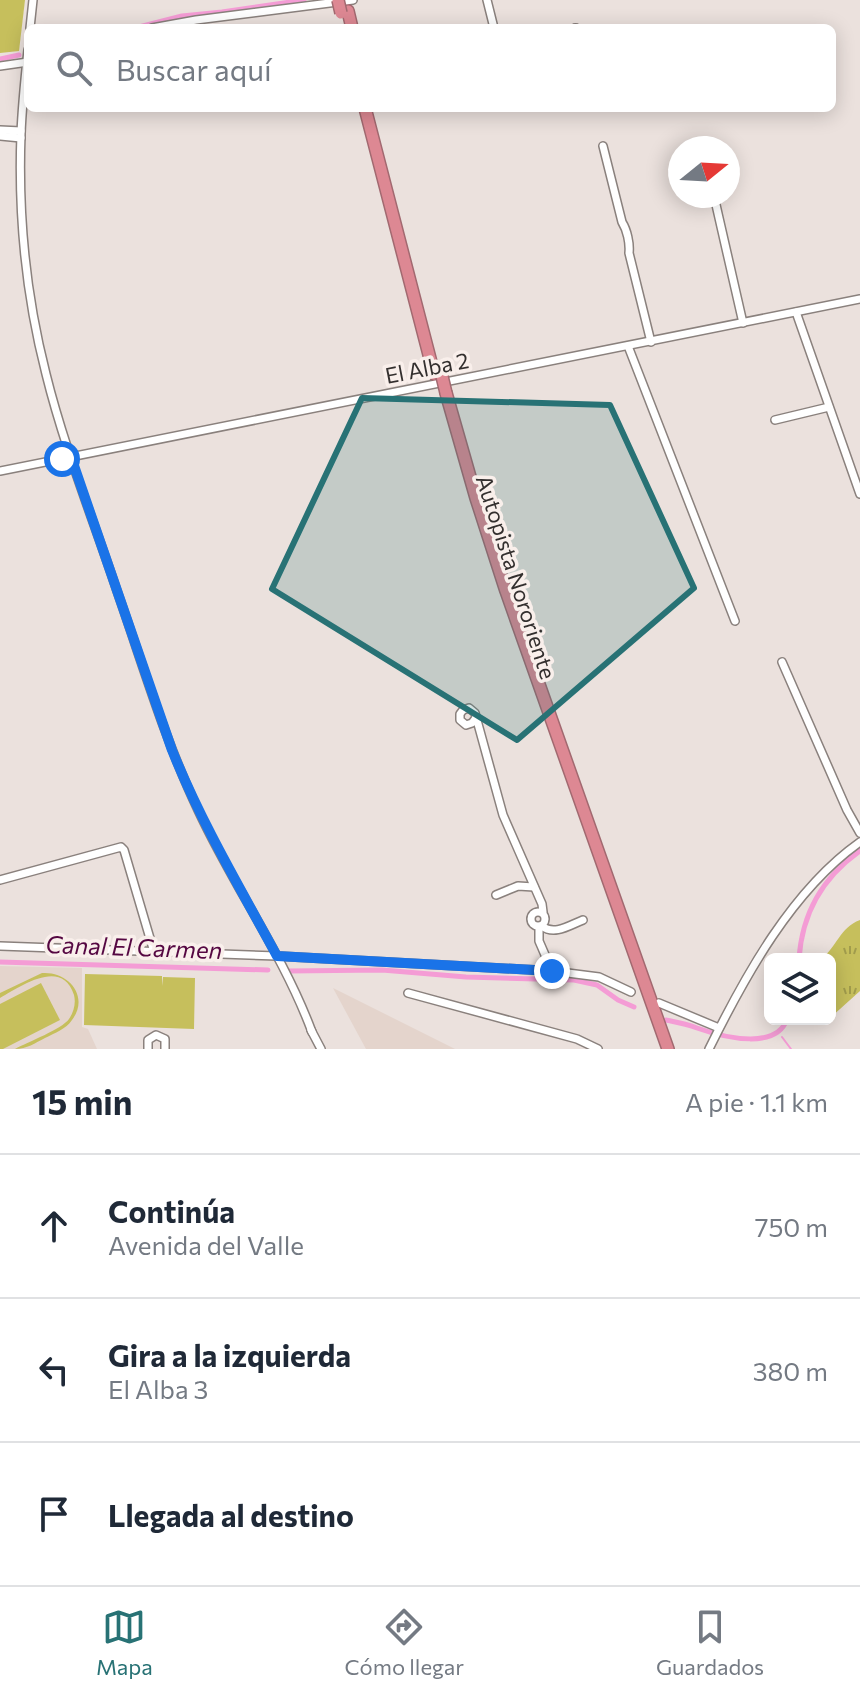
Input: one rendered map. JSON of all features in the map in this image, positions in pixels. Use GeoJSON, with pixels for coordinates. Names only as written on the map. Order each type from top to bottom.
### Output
{"type":"FeatureCollection","features":[{"type":"Feature","properties":{"kind":"highway"},"geometry":{"type":"LineString","coordinates":[[338,0],[347,6]]}},
{"type":"Feature","properties":{"kind":"highway","name":"Autopista Nororiente"},"geometry":{"type":"LineString","coordinates":[[366,112],[437,373],[484,526],[668,1049]]}},
{"type":"Feature","properties":{"kind":"highway","name":"Autopista Nororiente"},"geometry":{"type":"LineString","coordinates":[[374,112],[437,373]]}},
{"type":"Feature","properties":{"kind":"highway","name":"Autopista Nororiente"},"geometry":{"type":"LineString","coordinates":[[443,394],[465,488],[501,600],[660,1049]]}},
{"type":"Feature","properties":{"kind":"street"},"geometry":{"type":"LineString","coordinates":[[30,24],[33,0]]}},
{"type":"Feature","properties":{"kind":"street"},"geometry":{"type":"LineString","coordinates":[[487,0],[493,24]]}},
{"type":"Feature","properties":{"kind":"street"},"geometry":{"type":"LineString","coordinates":[[177,24],[318,1],[347,6]]}},
{"type":"Feature","properties":{"kind":"street"},"geometry":{"type":"LineString","coordinates":[[0,66],[24,63]]}},
{"type":"Feature","properties":{"kind":"street"},"geometry":{"type":"LineString","coordinates":[[24,98],[21,134],[23,223],[32,304],[46,374],[71,457],[172,750],[201,818],[301,1004],[321,1049]]}},
{"type":"Feature","properties":{"kind":"street"},"geometry":{"type":"LineString","coordinates":[[0,130],[21,134]]}},
{"type":"Feature","properties":{"kind":"street"},"geometry":{"type":"LineString","coordinates":[[0,136],[21,134]]}},
{"type":"Feature","properties":{"kind":"street"},"geometry":{"type":"LineString","coordinates":[[603,146],[651,342]]}},
{"type":"Feature","properties":{"kind":"street"},"geometry":{"type":"LineString","coordinates":[[717,208],[743,323]]}},
{"type":"Feature","properties":{"kind":"street","name":"El Alba 2"},"geometry":{"type":"LineString","coordinates":[[0,471],[860,299]]}},
{"type":"Feature","properties":{"kind":"street"},"geometry":{"type":"LineString","coordinates":[[796,312],[860,494]]}},
{"type":"Feature","properties":{"kind":"street"},"geometry":{"type":"LineString","coordinates":[[628,346],[735,621]]}},
{"type":"Feature","properties":{"kind":"street"},"geometry":{"type":"LineString","coordinates":[[775,420],[829,407]]}},
{"type":"Feature","properties":{"kind":"street"},"geometry":{"type":"LineString","coordinates":[[782,662],[860,833]]}},
{"type":"Feature","properties":{"kind":"street"},"geometry":{"type":"LineString","coordinates":[[475,719],[503,815],[545,916],[540,926],[539,941],[552,971]]}},
{"type":"Feature","properties":{"kind":"street"},"geometry":{"type":"LineString","coordinates":[[709,1049],[782,923],[824,874],[860,842]]}},
{"type":"Feature","properties":{"kind":"street"},"geometry":{"type":"LineString","coordinates":[[0,880],[121,847],[154,952]]}},
{"type":"Feature","properties":{"kind":"street"},"geometry":{"type":"LineString","coordinates":[[496,895],[518,886],[534,887]]}},
{"type":"Feature","properties":{"kind":"street"},"geometry":{"type":"LineString","coordinates":[[543,912],[535,912],[531,918],[534,925],[546,930],[553,931],[583,920]]}},
{"type":"Feature","properties":{"kind":"street"},"geometry":{"type":"LineString","coordinates":[[0,946],[275,956],[552,971],[599,977],[631,992]]}},
{"type":"Feature","properties":{"kind":"street"},"geometry":{"type":"LineString","coordinates":[[408,993],[577,1039],[598,1049]]}},
{"type":"Feature","properties":{"kind":"street"},"geometry":{"type":"LineString","coordinates":[[659,1003],[717,1033]]}},
{"type":"Feature","properties":{"kind":"street"},"geometry":{"type":"LineString","coordinates":[[148,1049],[148,1040],[156,1035],[165,1039],[165,1049]]}},
{"type":"Feature","properties":{"kind":"highlighted area"},"geometry":{"type":"Polygon","coordinates":[[[362,398],[610,405],[694,588],[517,740],[272,589],[362,398]]]}},
{"type":"Feature","properties":{"kind":"shaded area"},"geometry":{"type":"Polygon","coordinates":[[[0,966],[82,968],[82,1027],[88,1029],[97,1049],[0,1049],[0,966]]]}},
{"type":"Feature","properties":{"kind":"shaded area"},"geometry":{"type":"Polygon","coordinates":[[[333,988],[455,1049],[366,1049],[333,988]]]}},
{"type":"Feature","properties":{"kind":"green space"},"geometry":{"type":"Polygon","coordinates":[[[0,0],[25,0],[19,51],[0,53],[0,0]]]}},
{"type":"Feature","properties":{"kind":"green space"},"geometry":{"type":"Polygon","coordinates":[[[860,920],[860,991],[836,1013],[836,953],[827,953],[853,923],[860,920]]]}},
{"type":"Feature","properties":{"kind":"green space"},"geometry":{"type":"Polygon","coordinates":[[[42,973],[60,976],[74,987],[79,1002],[77,1011],[70,1023],[60,1030],[31,1045],[15,1049],[59,1027],[69,1019],[73,1010],[74,995],[68,984],[51,976],[29,982],[0,998],[0,993],[42,973]]]}},
{"type":"Feature","properties":{"kind":"green space"},"geometry":{"type":"Polygon","coordinates":[[[85,974],[162,976],[162,986],[163,977],[195,978],[194,1029],[84,1025],[85,974]]]}},
{"type":"Feature","properties":{"kind":"green space"},"geometry":{"type":"Polygon","coordinates":[[[41,983],[60,1020],[0,1049],[0,1004],[41,983]]]}},
{"type":"Feature","properties":{"kind":"waterway"},"geometry":{"type":"LineString","coordinates":[[151,24],[182,16],[304,0]]}},
{"type":"Feature","properties":{"kind":"waterway"},"geometry":{"type":"LineString","coordinates":[[0,59],[19,55]]}},
{"type":"Feature","properties":{"kind":"waterway","name":"Canal El Carmen"},"geometry":{"type":"LineString","coordinates":[[800,953],[805,927],[817,898],[835,873],[860,851]]}},
{"type":"Feature","properties":{"kind":"waterway","name":"Canal El Carmen"},"geometry":{"type":"LineString","coordinates":[[0,962],[268,970]]}},
{"type":"Feature","properties":{"kind":"waterway","name":"Canal El Carmen"},"geometry":{"type":"LineString","coordinates":[[288,971],[382,970],[466,977],[574,980],[597,985],[634,1007]]}},
{"type":"Feature","properties":{"kind":"waterway","name":"Canal El Carmen"},"geometry":{"type":"LineString","coordinates":[[666,1020],[750,1039],[773,1035],[784,1025]]}},
{"type":"Feature","properties":{"kind":"waterway"},"geometry":{"type":"LineString","coordinates":[[782,1037],[791,1049]]}},
{"type":"Feature","properties":{"kind":"route"},"geometry":{"type":"LineString","coordinates":[[62,459],[71,457],[189,791],[214,844],[277,956],[552,971]]}}]}
